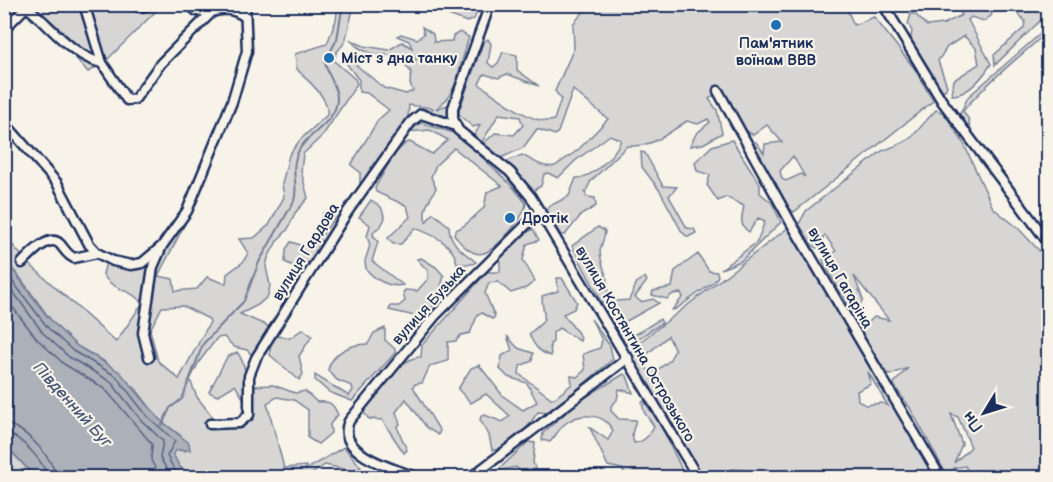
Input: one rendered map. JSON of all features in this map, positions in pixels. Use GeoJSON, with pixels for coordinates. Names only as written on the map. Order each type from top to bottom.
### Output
{"type":"FeatureCollection","features":[{"type":"Feature","properties":{"kind":"street"},"geometry":{"type":"LineString","coordinates":[[84,4],[102,63],[127,100],[135,99],[160,63],[219,9]]}},
{"type":"Feature","properties":{"kind":"street"},"geometry":{"type":"LineString","coordinates":[[130,4],[147,7],[154,4]]}},
{"type":"Feature","properties":{"kind":"street"},"geometry":{"type":"LineString","coordinates":[[188,4],[197,11],[219,9],[237,11],[245,17]]}},
{"type":"Feature","properties":{"kind":"street"},"geometry":{"type":"LineString","coordinates":[[4,122],[57,183],[88,244],[97,253],[113,261],[131,265],[142,262],[162,246],[187,211],[232,102],[247,51],[245,4]]}},
{"type":"Feature","properties":{"kind":"street"},"geometry":{"type":"LineString","coordinates":[[454,122],[453,108],[490,4]]}},
{"type":"Feature","properties":{"kind":"street"},"geometry":{"type":"LineString","coordinates":[[883,4],[942,101],[1048,242]]}},
{"type":"Feature","properties":{"kind":"street"},"geometry":{"type":"LineString","coordinates":[[4,29],[28,6],[79,54],[102,63]]}},
{"type":"Feature","properties":{"kind":"street","name":"вулиця Гагаріна"},"geometry":{"type":"LineString","coordinates":[[718,91],[790,221],[941,477]]}},
{"type":"Feature","properties":{"kind":"street","name":"вулиця Гардова"},"geometry":{"type":"LineString","coordinates":[[210,424],[239,423],[249,415],[249,375],[256,358],[348,211],[411,122],[421,114],[454,122]]}},
{"type":"Feature","properties":{"kind":"street","name":"вулиця Костянтина Острозького"},"geometry":{"type":"LineString","coordinates":[[454,122],[520,182],[540,211],[698,477]]}},
{"type":"Feature","properties":{"kind":"street","name":"вулиця Бузька"},"geometry":{"type":"LineString","coordinates":[[419,477],[385,466],[351,445],[346,433],[347,425],[361,403],[426,326],[540,211]]}},
{"type":"Feature","properties":{"kind":"street"},"geometry":{"type":"LineString","coordinates":[[22,263],[43,244],[53,241],[59,243],[74,258],[97,253]]}},
{"type":"Feature","properties":{"kind":"street"},"geometry":{"type":"LineString","coordinates":[[149,357],[143,333],[149,283],[162,246]]}},
{"type":"Feature","properties":{"kind":"street"},"geometry":{"type":"LineString","coordinates":[[470,477],[628,358]]}},
{"type":"Feature","properties":{"kind":"shaded area"},"geometry":{"type":"Polygon","coordinates":[[[590,4],[845,5],[854,25],[874,17],[914,68],[933,101],[794,212],[785,205],[752,142],[756,142],[764,153],[765,144],[782,142],[767,125],[753,135],[742,127],[721,91],[709,99],[717,110],[722,133],[703,144],[690,146],[696,134],[710,122],[708,119],[698,124],[687,121],[652,142],[627,146],[591,181],[585,193],[587,197],[595,198],[596,206],[581,215],[565,235],[561,235],[547,215],[548,207],[569,196],[576,178],[589,175],[602,165],[621,140],[610,135],[575,161],[558,178],[548,173],[544,174],[541,186],[534,190],[515,174],[507,161],[522,155],[542,165],[555,166],[578,150],[608,119],[573,90],[555,135],[537,129],[523,148],[496,160],[484,143],[495,133],[514,135],[523,125],[520,117],[499,114],[482,142],[479,143],[473,138],[480,125],[473,127],[459,115],[459,111],[483,43],[488,39],[491,44],[488,63],[493,67],[498,63],[503,52],[517,55],[517,70],[539,86],[507,74],[498,78],[484,74],[479,84],[526,115],[546,121],[554,120],[561,99],[555,91],[574,48],[573,24],[590,4]],[[793,156],[780,171],[782,179],[786,181],[801,174],[805,177],[793,156]]]}},
{"type":"Feature","properties":{"kind":"shaded area"},"geometry":{"type":"Polygon","coordinates":[[[18,5],[162,5],[104,63],[88,72],[46,24],[32,20],[18,5]]]}},
{"type":"Feature","properties":{"kind":"shaded area"},"geometry":{"type":"Polygon","coordinates":[[[338,5],[354,5],[345,42],[336,53],[334,61],[355,79],[357,84],[323,135],[303,154],[301,171],[308,198],[295,213],[288,229],[277,241],[268,258],[266,267],[270,285],[268,296],[258,305],[240,314],[268,326],[268,330],[252,355],[247,350],[234,347],[224,337],[217,338],[199,362],[190,380],[197,397],[215,420],[219,422],[241,416],[245,401],[235,385],[217,396],[209,392],[227,357],[237,352],[252,386],[273,385],[295,393],[305,391],[317,402],[330,404],[338,415],[330,424],[331,433],[318,444],[308,438],[308,410],[294,400],[277,397],[267,403],[284,468],[306,466],[305,470],[344,447],[361,467],[353,471],[325,465],[307,477],[192,477],[179,466],[173,454],[177,450],[185,451],[181,436],[159,419],[136,389],[104,361],[77,346],[53,323],[16,272],[5,271],[5,236],[26,261],[116,342],[142,304],[134,295],[107,280],[103,274],[106,262],[139,267],[187,220],[158,276],[173,279],[175,291],[197,289],[207,277],[226,284],[227,274],[243,262],[248,253],[239,239],[254,238],[269,225],[284,197],[282,184],[289,155],[300,140],[327,115],[325,102],[297,69],[295,54],[327,44],[336,20],[338,5]],[[183,306],[162,307],[150,330],[158,361],[179,379],[210,322],[209,319],[183,306]]]}},
{"type":"Feature","properties":{"kind":"shaded area"},"geometry":{"type":"Polygon","coordinates":[[[422,5],[440,5],[441,8],[453,12],[455,9],[451,5],[480,5],[474,19],[467,22],[422,5]]]}},
{"type":"Feature","properties":{"kind":"shaded area"},"geometry":{"type":"Polygon","coordinates":[[[956,5],[995,6],[991,16],[984,21],[971,17],[968,20],[991,64],[969,89],[952,95],[954,80],[979,64],[976,48],[964,36],[947,47],[938,61],[947,86],[945,90],[941,90],[910,42],[912,31],[908,24],[911,14],[915,14],[927,26],[944,24],[962,15],[956,5]]]}},
{"type":"Feature","properties":{"kind":"shaded area"},"geometry":{"type":"Polygon","coordinates":[[[1010,5],[1048,5],[1048,22],[1044,17],[995,65],[994,55],[1024,28],[1025,21],[1010,5]]]}},
{"type":"Feature","properties":{"kind":"shaded area"},"geometry":{"type":"Polygon","coordinates":[[[422,27],[433,34],[434,42],[452,41],[453,36],[460,32],[469,37],[455,85],[447,99],[436,109],[450,104],[449,123],[430,112],[433,108],[409,105],[408,117],[398,135],[360,188],[360,172],[351,165],[378,120],[389,110],[367,93],[359,92],[359,80],[343,59],[346,57],[349,59],[384,88],[406,94],[413,91],[410,84],[411,72],[406,66],[408,62],[416,60],[416,56],[372,53],[364,51],[351,40],[364,46],[389,50],[402,42],[412,48],[409,41],[397,36],[401,34],[417,39],[424,34],[422,27]]]}},
{"type":"Feature","properties":{"kind":"shaded area"},"geometry":{"type":"Polygon","coordinates":[[[1048,27],[1045,34],[992,81],[963,111],[969,120],[970,132],[960,114],[968,97],[1048,27]]]}},
{"type":"Feature","properties":{"kind":"shaded area"},"geometry":{"type":"Polygon","coordinates":[[[936,110],[944,113],[963,142],[993,208],[1017,227],[1048,260],[1048,477],[962,477],[971,476],[965,466],[954,468],[952,477],[948,477],[910,408],[895,387],[894,383],[908,368],[890,375],[886,372],[860,331],[874,317],[889,320],[854,276],[863,300],[859,307],[863,319],[857,320],[824,264],[823,259],[836,251],[825,235],[817,248],[813,246],[799,224],[806,211],[882,151],[913,136],[936,110]],[[951,414],[962,444],[954,463],[971,447],[958,417],[951,414]]]}},
{"type":"Feature","properties":{"kind":"shaded area"},"geometry":{"type":"Polygon","coordinates":[[[421,123],[454,133],[463,139],[512,186],[526,203],[516,224],[503,239],[484,253],[475,253],[463,245],[454,234],[484,208],[487,192],[502,186],[454,148],[436,165],[431,177],[436,188],[427,204],[426,222],[433,213],[449,226],[454,242],[476,262],[473,264],[457,264],[452,250],[447,245],[415,228],[401,244],[393,244],[388,238],[410,217],[407,206],[376,192],[375,188],[394,154],[410,142],[432,154],[448,140],[430,130],[408,132],[421,123]]]}},
{"type":"Feature","properties":{"kind":"shaded area"},"geometry":{"type":"Polygon","coordinates":[[[732,140],[760,184],[760,193],[772,203],[781,222],[741,261],[721,269],[757,242],[765,221],[758,218],[749,232],[742,223],[744,206],[726,197],[718,201],[707,185],[710,175],[697,171],[695,162],[712,146],[732,140]]]}},
{"type":"Feature","properties":{"kind":"shaded area"},"geometry":{"type":"Polygon","coordinates":[[[641,152],[645,153],[663,186],[677,187],[669,196],[687,228],[694,229],[696,233],[688,237],[682,232],[660,191],[642,167],[641,152]]]}},
{"type":"Feature","properties":{"kind":"shaded area"},"geometry":{"type":"Polygon","coordinates":[[[371,200],[381,207],[385,218],[381,226],[374,231],[373,235],[378,242],[372,261],[403,285],[383,282],[366,269],[365,261],[370,245],[367,237],[370,225],[359,217],[371,200]]]}},
{"type":"Feature","properties":{"kind":"shaded area"},"geometry":{"type":"Polygon","coordinates":[[[336,208],[343,210],[343,217],[312,263],[301,262],[295,267],[285,262],[286,249],[291,242],[303,246],[315,245],[334,218],[323,213],[336,208]]]}},
{"type":"Feature","properties":{"kind":"shaded area"},"geometry":{"type":"Polygon","coordinates":[[[598,227],[605,231],[600,251],[608,283],[607,294],[616,301],[629,300],[637,282],[645,277],[647,281],[635,297],[641,302],[653,299],[659,303],[623,323],[626,335],[633,336],[660,319],[662,323],[627,346],[613,323],[614,318],[620,314],[618,311],[606,310],[572,246],[598,227]]]}},
{"type":"Feature","properties":{"kind":"shaded area"},"geometry":{"type":"Polygon","coordinates":[[[789,227],[792,228],[811,265],[937,477],[931,477],[927,471],[930,477],[753,478],[750,470],[731,469],[732,477],[699,477],[632,361],[632,348],[789,227]],[[668,336],[643,358],[648,370],[656,371],[669,361],[675,350],[668,336]],[[868,372],[871,384],[857,391],[858,400],[865,405],[882,403],[888,406],[868,372]]]}},
{"type":"Feature","properties":{"kind":"shaded area"},"geometry":{"type":"Polygon","coordinates":[[[533,229],[539,240],[527,244],[523,260],[535,281],[526,288],[511,293],[498,282],[489,283],[485,293],[495,317],[492,319],[482,313],[478,314],[470,333],[461,335],[456,341],[448,342],[448,361],[430,366],[422,383],[415,384],[413,387],[440,431],[438,435],[427,428],[406,399],[396,412],[400,424],[397,427],[407,450],[404,453],[382,420],[369,419],[364,413],[372,396],[395,370],[404,363],[421,357],[422,345],[487,272],[500,272],[500,256],[533,229]]]}},
{"type":"Feature","properties":{"kind":"shaded area"},"geometry":{"type":"Polygon","coordinates":[[[698,254],[709,271],[717,272],[718,276],[714,282],[672,310],[683,297],[681,293],[673,294],[667,299],[652,295],[653,291],[672,287],[675,271],[698,254]]]}},
{"type":"Feature","properties":{"kind":"shaded area"},"geometry":{"type":"Polygon","coordinates":[[[421,258],[436,267],[444,276],[441,287],[444,297],[419,317],[389,310],[391,306],[399,306],[405,301],[403,293],[405,290],[417,291],[428,279],[428,271],[417,259],[421,258]]]}},
{"type":"Feature","properties":{"kind":"shaded area"},"geometry":{"type":"Polygon","coordinates":[[[557,278],[562,278],[577,302],[574,309],[563,314],[581,337],[580,341],[559,328],[553,333],[553,342],[550,344],[551,356],[537,348],[529,334],[544,320],[542,296],[558,291],[557,278]]]}},
{"type":"Feature","properties":{"kind":"shaded area"},"geometry":{"type":"Polygon","coordinates":[[[591,319],[610,346],[613,359],[550,413],[538,412],[525,431],[513,443],[500,450],[492,450],[489,435],[480,420],[481,416],[485,415],[502,422],[510,416],[486,394],[471,403],[458,389],[471,368],[479,365],[503,396],[523,410],[537,402],[527,383],[508,377],[500,369],[502,356],[512,350],[507,336],[518,348],[533,353],[532,361],[520,366],[519,374],[551,398],[555,398],[572,384],[571,376],[577,377],[585,370],[583,354],[600,348],[602,340],[591,319]]]}},
{"type":"Feature","properties":{"kind":"shaded area"},"geometry":{"type":"Polygon","coordinates":[[[385,328],[385,340],[395,349],[395,353],[352,401],[329,392],[315,380],[315,375],[349,396],[353,390],[352,386],[337,380],[328,370],[330,364],[343,350],[368,344],[374,333],[385,328]]]}},
{"type":"Feature","properties":{"kind":"shaded area"},"geometry":{"type":"Polygon","coordinates":[[[303,329],[312,336],[299,356],[303,374],[299,380],[270,355],[270,344],[277,336],[290,338],[303,329]]]}},
{"type":"Feature","properties":{"kind":"shaded area"},"geometry":{"type":"Polygon","coordinates":[[[624,374],[627,376],[633,393],[619,389],[617,400],[611,406],[611,411],[619,419],[636,420],[632,434],[634,443],[637,443],[651,432],[654,426],[644,412],[642,402],[644,401],[661,425],[681,468],[681,475],[627,477],[622,469],[608,466],[590,428],[608,440],[613,431],[604,421],[592,416],[572,419],[550,442],[542,440],[543,433],[579,401],[624,374]]]}},
{"type":"Feature","properties":{"kind":"shaded area"},"geometry":{"type":"Polygon","coordinates":[[[528,442],[535,443],[533,463],[539,477],[525,477],[516,467],[497,471],[528,442]]]}},
{"type":"Feature","properties":{"kind":"shaded area"},"geometry":{"type":"Polygon","coordinates":[[[4,444],[35,477],[5,477],[4,444]]]}},
{"type":"Feature","properties":{"kind":"water","name":"Південний Буг"},"geometry":{"type":"Polygon","coordinates":[[[8,263],[46,315],[64,334],[77,346],[120,372],[159,419],[189,443],[190,450],[177,450],[173,454],[179,466],[192,477],[35,477],[5,444],[4,271],[8,263]]]}},
{"type":"Feature","properties":{"kind":"waterway"},"geometry":{"type":"LineString","coordinates":[[162,425],[170,408],[182,399],[203,344],[244,301],[259,262],[294,201],[296,189],[294,167],[297,154],[307,140],[327,121],[336,106],[336,92],[325,62],[337,39],[343,4]]}},
{"type":"Feature","properties":{"kind":"place","name":"Пам'ятник воїнам ВВВ"},"geometry":{"type":"Point","coordinates":[776,25]}},
{"type":"Feature","properties":{"kind":"place","name":"Міст з дна танку"},"geometry":{"type":"Point","coordinates":[329,58]}},
{"type":"Feature","properties":{"kind":"place","name":"Дротік"},"geometry":{"type":"Point","coordinates":[510,218]}}]}
